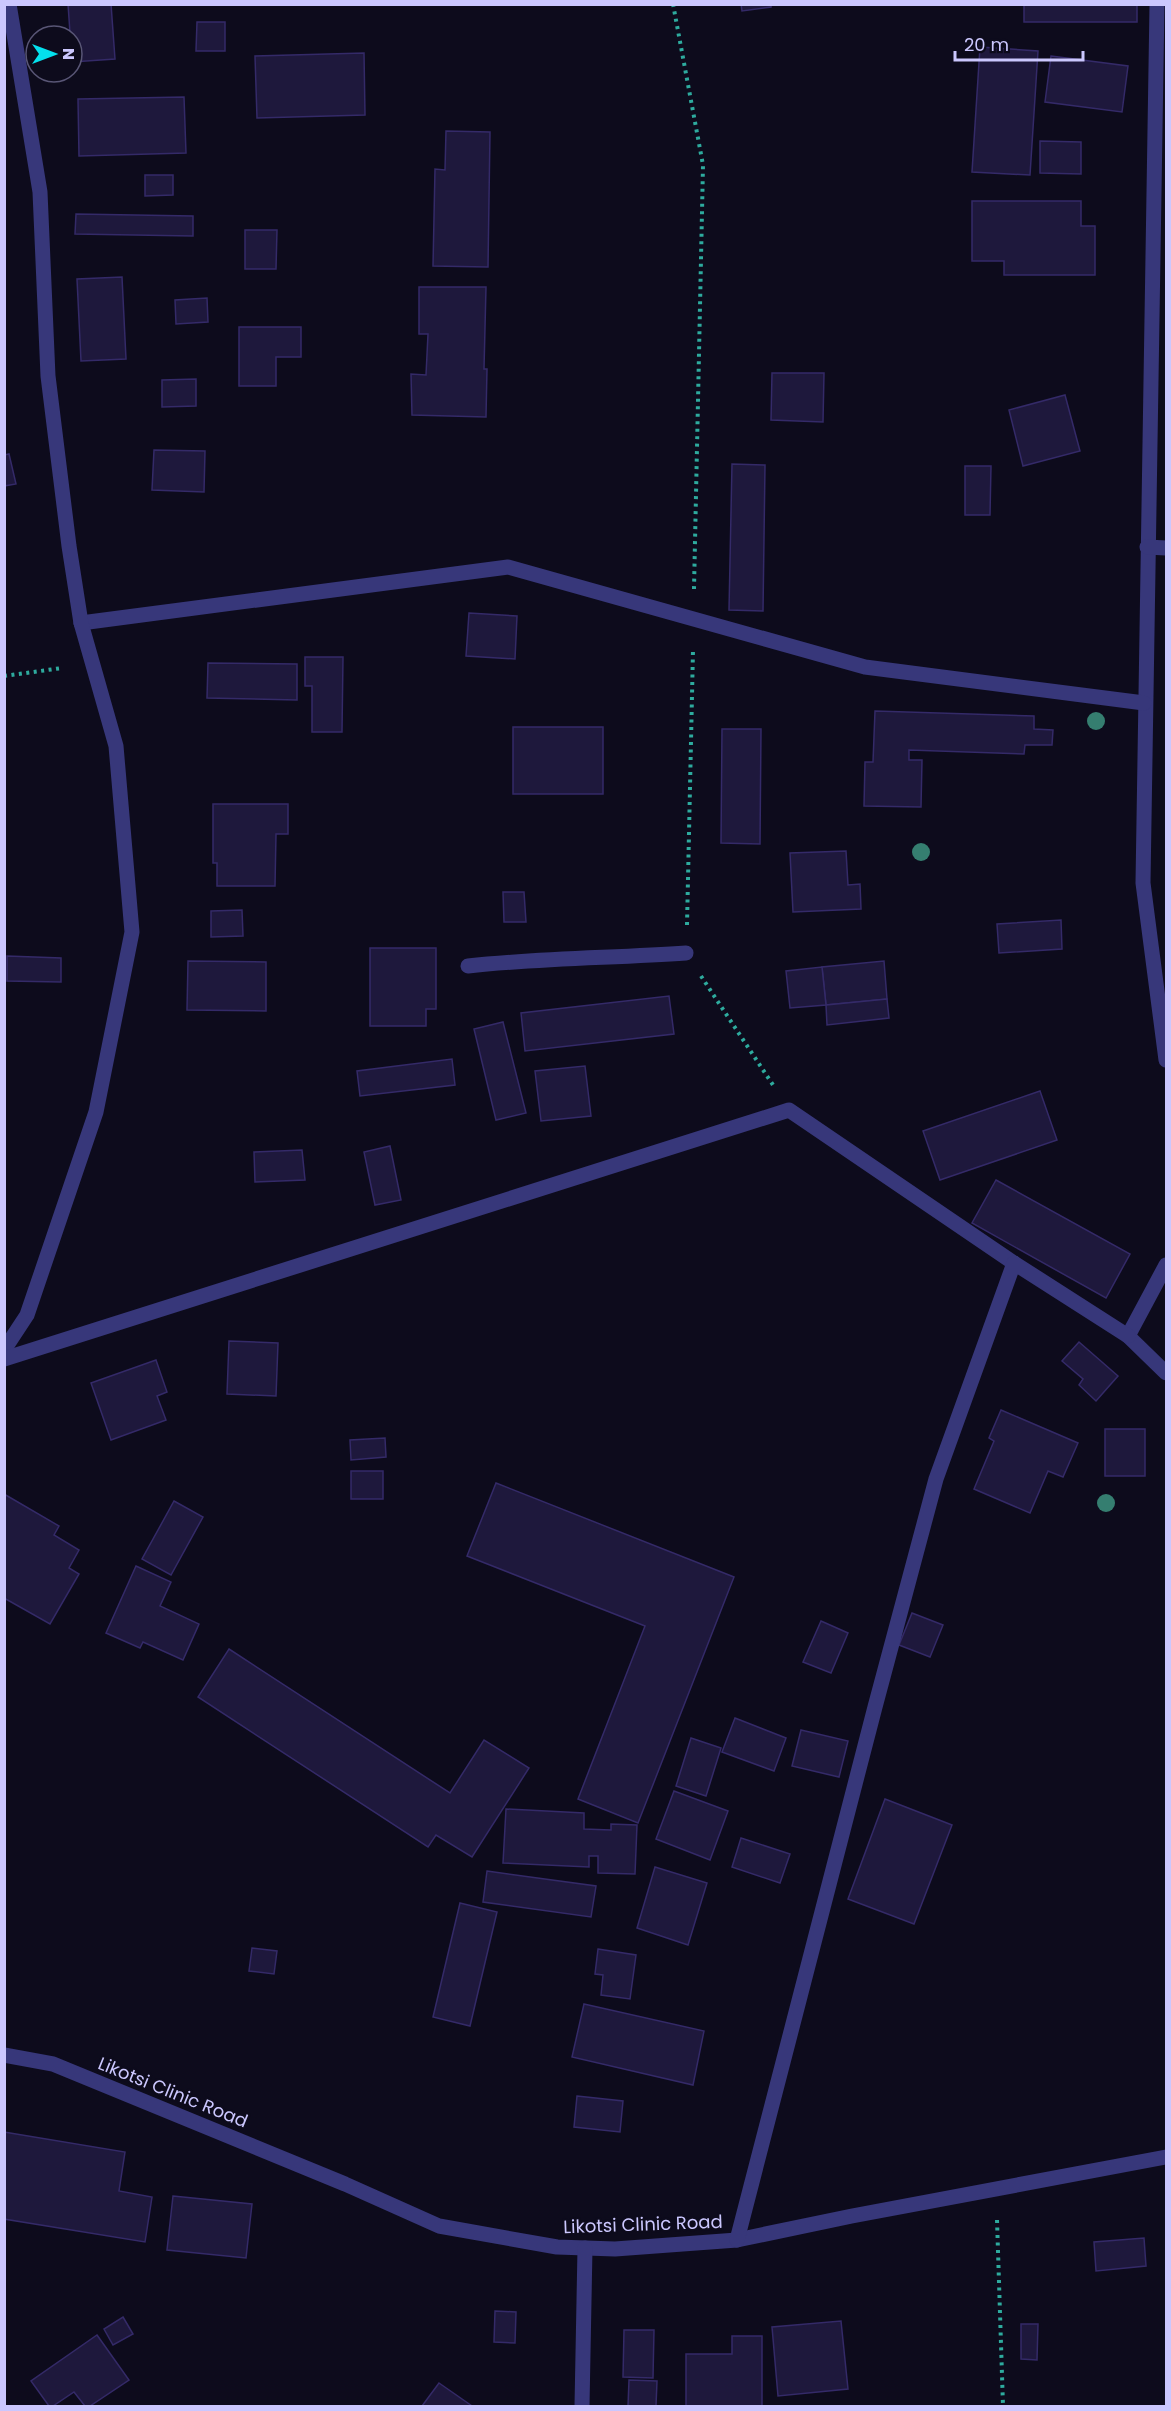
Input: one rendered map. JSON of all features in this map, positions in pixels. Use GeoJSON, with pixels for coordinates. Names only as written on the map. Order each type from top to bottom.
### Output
{"type":"FeatureCollection","features":[{"type":"Feature","properties":{"kind":"street"},"geometry":{"type":"LineString","coordinates":[[4,1350],[27,1315],[96,1112],[132,932],[116,746],[81,623],[48,376],[40,192],[9,4]]}},
{"type":"Feature","properties":{"kind":"street"},"geometry":{"type":"LineString","coordinates":[[1156,4],[1143,883],[1167,1060]]}},
{"type":"Feature","properties":{"kind":"street"},"geometry":{"type":"LineString","coordinates":[[1147,547],[1167,548]]}},
{"type":"Feature","properties":{"kind":"street"},"geometry":{"type":"LineString","coordinates":[[81,623],[508,567],[865,667],[1144,703]]}},
{"type":"Feature","properties":{"kind":"street"},"geometry":{"type":"LineString","coordinates":[[468,966],[519,960],[686,953]]}},
{"type":"Feature","properties":{"kind":"street"},"geometry":{"type":"LineString","coordinates":[[4,1359],[789,1110],[1014,1263],[1128,1336],[1167,1373]]}},
{"type":"Feature","properties":{"kind":"street"},"geometry":{"type":"LineString","coordinates":[[736,2241],[936,1479],[1014,1263]]}},
{"type":"Feature","properties":{"kind":"street"},"geometry":{"type":"LineString","coordinates":[[1128,1336],[1167,1265]]}},
{"type":"Feature","properties":{"kind":"street","name":"Likotsi Clinic Road"},"geometry":{"type":"LineString","coordinates":[[4,2055],[53,2064],[345,2184],[439,2226],[557,2247],[615,2248],[736,2241],[1167,2157]]}},
{"type":"Feature","properties":{"kind":"street"},"geometry":{"type":"LineString","coordinates":[[582,2406],[585,2248]]}},
{"type":"Feature","properties":{"kind":"path"},"geometry":{"type":"LineString","coordinates":[[673,4],[703,165],[686,953],[789,1110]]}},
{"type":"Feature","properties":{"kind":"path"},"geometry":{"type":"LineString","coordinates":[[4,676],[92,663]]}},
{"type":"Feature","properties":{"kind":"path"},"geometry":{"type":"LineString","coordinates":[[996,2189],[1003,2406]]}},
{"type":"Feature","properties":{"kind":"building"},"geometry":{"type":"Polygon","coordinates":[[[68,4],[111,4],[115,59],[84,61],[84,24],[69,24],[68,4]]]}},
{"type":"Feature","properties":{"kind":"building"},"geometry":{"type":"Polygon","coordinates":[[[741,4],[771,4],[771,7],[742,11],[741,4]]]}},
{"type":"Feature","properties":{"kind":"building"},"geometry":{"type":"Polygon","coordinates":[[[1024,4],[1137,4],[1137,22],[1024,22],[1024,4]]]}},
{"type":"Feature","properties":{"kind":"building"},"geometry":{"type":"Polygon","coordinates":[[[197,22],[225,22],[225,51],[196,51],[197,22]]]}},
{"type":"Feature","properties":{"kind":"building"},"geometry":{"type":"Polygon","coordinates":[[[980,47],[1038,51],[1030,175],[972,172],[980,47]]]}},
{"type":"Feature","properties":{"kind":"building"},"geometry":{"type":"Polygon","coordinates":[[[364,53],[365,115],[257,118],[255,56],[364,53]]]}},
{"type":"Feature","properties":{"kind":"building"},"geometry":{"type":"Polygon","coordinates":[[[1051,56],[1128,66],[1122,112],[1045,102],[1051,56]]]}},
{"type":"Feature","properties":{"kind":"building"},"geometry":{"type":"Polygon","coordinates":[[[184,97],[186,153],[79,156],[78,99],[184,97]]]}},
{"type":"Feature","properties":{"kind":"building"},"geometry":{"type":"Polygon","coordinates":[[[446,131],[490,132],[488,267],[433,266],[435,169],[445,170],[446,131]]]}},
{"type":"Feature","properties":{"kind":"building"},"geometry":{"type":"Polygon","coordinates":[[[1040,141],[1081,142],[1081,174],[1040,173],[1040,141]]]}},
{"type":"Feature","properties":{"kind":"building"},"geometry":{"type":"Polygon","coordinates":[[[145,175],[173,175],[173,195],[145,196],[145,175]]]}},
{"type":"Feature","properties":{"kind":"building"},"geometry":{"type":"Polygon","coordinates":[[[972,201],[1081,201],[1081,226],[1095,226],[1095,275],[1004,275],[1004,261],[972,261],[972,201]]]}},
{"type":"Feature","properties":{"kind":"building"},"geometry":{"type":"Polygon","coordinates":[[[76,214],[193,216],[193,236],[75,234],[76,214]]]}},
{"type":"Feature","properties":{"kind":"building"},"geometry":{"type":"Polygon","coordinates":[[[245,230],[277,230],[276,269],[245,269],[245,230]]]}},
{"type":"Feature","properties":{"kind":"building"},"geometry":{"type":"Polygon","coordinates":[[[122,277],[126,359],[81,361],[77,279],[122,277]]]}},
{"type":"Feature","properties":{"kind":"building"},"geometry":{"type":"Polygon","coordinates":[[[419,287],[486,287],[484,369],[487,369],[486,417],[412,415],[411,374],[426,375],[428,334],[419,334],[419,287]]]}},
{"type":"Feature","properties":{"kind":"building"},"geometry":{"type":"Polygon","coordinates":[[[207,298],[208,322],[176,324],[175,300],[207,298]]]}},
{"type":"Feature","properties":{"kind":"building"},"geometry":{"type":"Polygon","coordinates":[[[239,327],[301,327],[301,357],[276,357],[276,386],[239,386],[239,327]]]}},
{"type":"Feature","properties":{"kind":"building"},"geometry":{"type":"Polygon","coordinates":[[[772,373],[824,373],[823,422],[771,420],[772,373]]]}},
{"type":"Feature","properties":{"kind":"building"},"geometry":{"type":"Polygon","coordinates":[[[196,379],[196,406],[162,407],[162,380],[196,379]]]}},
{"type":"Feature","properties":{"kind":"building"},"geometry":{"type":"Polygon","coordinates":[[[1065,395],[1080,451],[1023,466],[1009,410],[1065,395]]]}},
{"type":"Feature","properties":{"kind":"building"},"geometry":{"type":"Polygon","coordinates":[[[154,450],[205,451],[204,492],[152,490],[154,450]]]}},
{"type":"Feature","properties":{"kind":"building"},"geometry":{"type":"Polygon","coordinates":[[[9,454],[16,484],[4,486],[4,455],[9,454]]]}},
{"type":"Feature","properties":{"kind":"building"},"geometry":{"type":"Polygon","coordinates":[[[732,464],[765,465],[763,611],[729,610],[732,464]]]}},
{"type":"Feature","properties":{"kind":"building"},"geometry":{"type":"Polygon","coordinates":[[[965,466],[991,466],[990,515],[965,515],[965,466]]]}},
{"type":"Feature","properties":{"kind":"building"},"geometry":{"type":"Polygon","coordinates":[[[469,613],[517,616],[515,659],[466,656],[469,613]]]}},
{"type":"Feature","properties":{"kind":"building"},"geometry":{"type":"Polygon","coordinates":[[[305,657],[343,657],[342,732],[312,732],[312,686],[305,686],[305,657]]]}},
{"type":"Feature","properties":{"kind":"building"},"geometry":{"type":"Polygon","coordinates":[[[208,663],[297,664],[297,700],[207,698],[208,663]]]}},
{"type":"Feature","properties":{"kind":"building"},"geometry":{"type":"Polygon","coordinates":[[[875,711],[1034,716],[1034,729],[1053,730],[1052,745],[1025,745],[1024,754],[909,750],[909,760],[922,760],[921,807],[864,806],[865,762],[873,762],[875,711]]]}},
{"type":"Feature","properties":{"kind":"building"},"geometry":{"type":"Polygon","coordinates":[[[513,727],[603,727],[603,794],[513,794],[513,727]]]}},
{"type":"Feature","properties":{"kind":"building"},"geometry":{"type":"Polygon","coordinates":[[[722,729],[761,729],[760,844],[721,843],[722,729]]]}},
{"type":"Feature","properties":{"kind":"building"},"geometry":{"type":"Polygon","coordinates":[[[213,804],[288,804],[288,834],[276,834],[275,886],[217,886],[217,863],[213,863],[213,804]]]}},
{"type":"Feature","properties":{"kind":"building"},"geometry":{"type":"Polygon","coordinates":[[[846,851],[848,885],[860,884],[861,909],[793,912],[790,853],[846,851]]]}},
{"type":"Feature","properties":{"kind":"building"},"geometry":{"type":"Polygon","coordinates":[[[503,892],[524,892],[526,922],[504,922],[503,892]]]}},
{"type":"Feature","properties":{"kind":"building"},"geometry":{"type":"Polygon","coordinates":[[[242,910],[243,936],[211,937],[211,911],[242,910]]]}},
{"type":"Feature","properties":{"kind":"building"},"geometry":{"type":"Polygon","coordinates":[[[1061,920],[1062,949],[999,953],[997,924],[1061,920]]]}},
{"type":"Feature","properties":{"kind":"building"},"geometry":{"type":"Polygon","coordinates":[[[370,948],[436,948],[436,1009],[426,1009],[426,1026],[370,1026],[370,948]]]}},
{"type":"Feature","properties":{"kind":"building"},"geometry":{"type":"Polygon","coordinates":[[[7,956],[61,958],[61,982],[7,981],[7,956]]]}},
{"type":"Feature","properties":{"kind":"building"},"geometry":{"type":"Polygon","coordinates":[[[188,961],[266,962],[266,1011],[187,1010],[188,961]]]}},
{"type":"Feature","properties":{"kind":"building"},"geometry":{"type":"Polygon","coordinates":[[[884,961],[887,999],[826,1005],[822,967],[884,961]]]}},
{"type":"Feature","properties":{"kind":"building"},"geometry":{"type":"Polygon","coordinates":[[[822,967],[826,1005],[790,1008],[786,971],[822,967]]]}},
{"type":"Feature","properties":{"kind":"building"},"geometry":{"type":"Polygon","coordinates":[[[669,996],[674,1034],[525,1051],[521,1013],[669,996]]]}},
{"type":"Feature","properties":{"kind":"building"},"geometry":{"type":"Polygon","coordinates":[[[887,999],[889,1018],[827,1025],[826,1005],[887,999]]]}},
{"type":"Feature","properties":{"kind":"building"},"geometry":{"type":"Polygon","coordinates":[[[503,1022],[526,1113],[496,1120],[474,1029],[503,1022]]]}},
{"type":"Feature","properties":{"kind":"building"},"geometry":{"type":"Polygon","coordinates":[[[452,1059],[455,1085],[360,1096],[357,1071],[452,1059]]]}},
{"type":"Feature","properties":{"kind":"building"},"geometry":{"type":"Polygon","coordinates":[[[585,1066],[591,1116],[541,1121],[535,1071],[585,1066]]]}},
{"type":"Feature","properties":{"kind":"building"},"geometry":{"type":"Polygon","coordinates":[[[1040,1091],[1057,1140],[940,1180],[923,1131],[1040,1091]]]}},
{"type":"Feature","properties":{"kind":"building"},"geometry":{"type":"Polygon","coordinates":[[[390,1146],[401,1200],[375,1205],[364,1152],[390,1146]]]}},
{"type":"Feature","properties":{"kind":"building"},"geometry":{"type":"Polygon","coordinates":[[[302,1150],[305,1180],[255,1182],[254,1152],[302,1150]]]}},
{"type":"Feature","properties":{"kind":"building"},"geometry":{"type":"Polygon","coordinates":[[[996,1180],[1130,1254],[1106,1298],[972,1223],[996,1180]]]}},
{"type":"Feature","properties":{"kind":"building"},"geometry":{"type":"Polygon","coordinates":[[[229,1341],[278,1343],[276,1396],[227,1394],[229,1341]]]}},
{"type":"Feature","properties":{"kind":"building"},"geometry":{"type":"Polygon","coordinates":[[[1079,1342],[1118,1376],[1096,1401],[1079,1385],[1083,1379],[1062,1361],[1079,1342]]]}},
{"type":"Feature","properties":{"kind":"building"},"geometry":{"type":"Polygon","coordinates":[[[156,1360],[167,1392],[157,1396],[166,1420],[111,1440],[91,1383],[156,1360]]]}},
{"type":"Feature","properties":{"kind":"building"},"geometry":{"type":"Polygon","coordinates":[[[1001,1410],[1078,1443],[1063,1477],[1048,1471],[1030,1513],[974,1489],[994,1441],[989,1438],[1001,1410]]]}},
{"type":"Feature","properties":{"kind":"building"},"geometry":{"type":"Polygon","coordinates":[[[1105,1429],[1145,1429],[1145,1476],[1105,1476],[1105,1429]]]}},
{"type":"Feature","properties":{"kind":"building"},"geometry":{"type":"Polygon","coordinates":[[[385,1438],[386,1457],[351,1460],[350,1440],[385,1438]]]}},
{"type":"Feature","properties":{"kind":"building"},"geometry":{"type":"Polygon","coordinates":[[[351,1471],[383,1471],[383,1499],[351,1499],[351,1471]]]}},
{"type":"Feature","properties":{"kind":"building"},"geometry":{"type":"Polygon","coordinates":[[[496,1483],[734,1577],[638,1823],[578,1799],[645,1626],[467,1556],[496,1483]]]}},
{"type":"Feature","properties":{"kind":"building"},"geometry":{"type":"Polygon","coordinates":[[[4,1494],[59,1526],[54,1535],[79,1550],[69,1568],[79,1574],[50,1624],[4,1598],[4,1494]]]}},
{"type":"Feature","properties":{"kind":"building"},"geometry":{"type":"Polygon","coordinates":[[[174,1501],[203,1517],[171,1575],[142,1559],[174,1501]]]}},
{"type":"Feature","properties":{"kind":"building"},"geometry":{"type":"Polygon","coordinates":[[[136,1566],[171,1582],[160,1606],[199,1624],[183,1660],[143,1642],[140,1648],[106,1633],[136,1566]]]}},
{"type":"Feature","properties":{"kind":"building"},"geometry":{"type":"Polygon","coordinates":[[[912,1613],[943,1625],[930,1657],[899,1645],[912,1613]]]}},
{"type":"Feature","properties":{"kind":"building"},"geometry":{"type":"Polygon","coordinates":[[[821,1621],[848,1633],[831,1673],[803,1662],[821,1621]]]}},
{"type":"Feature","properties":{"kind":"building"},"geometry":{"type":"Polygon","coordinates":[[[229,1649],[450,1793],[484,1740],[529,1768],[472,1857],[436,1835],[428,1847],[198,1697],[229,1649]]]}},
{"type":"Feature","properties":{"kind":"building"},"geometry":{"type":"Polygon","coordinates":[[[735,1718],[786,1738],[774,1771],[722,1752],[735,1718]]]}},
{"type":"Feature","properties":{"kind":"building"},"geometry":{"type":"Polygon","coordinates":[[[801,1730],[848,1741],[839,1777],[792,1766],[801,1730]]]}},
{"type":"Feature","properties":{"kind":"building"},"geometry":{"type":"Polygon","coordinates":[[[691,1738],[721,1748],[706,1796],[676,1786],[691,1738]]]}},
{"type":"Feature","properties":{"kind":"building"},"geometry":{"type":"Polygon","coordinates":[[[674,1791],[728,1811],[710,1860],[656,1839],[674,1791]]]}},
{"type":"Feature","properties":{"kind":"building"},"geometry":{"type":"Polygon","coordinates":[[[885,1799],[952,1825],[914,1924],[848,1899],[885,1799]]]}},
{"type":"Feature","properties":{"kind":"building"},"geometry":{"type":"Polygon","coordinates":[[[506,1809],[584,1813],[584,1829],[611,1830],[611,1824],[637,1825],[635,1874],[598,1873],[598,1856],[589,1856],[589,1867],[503,1863],[506,1809]]]}},
{"type":"Feature","properties":{"kind":"building"},"geometry":{"type":"Polygon","coordinates":[[[741,1838],[790,1854],[780,1883],[732,1867],[741,1838]]]}},
{"type":"Feature","properties":{"kind":"building"},"geometry":{"type":"Polygon","coordinates":[[[655,1867],[707,1883],[688,1945],[637,1928],[655,1867]]]}},
{"type":"Feature","properties":{"kind":"building"},"geometry":{"type":"Polygon","coordinates":[[[487,1871],[596,1886],[591,1917],[483,1902],[487,1871]]]}},
{"type":"Feature","properties":{"kind":"building"},"geometry":{"type":"Polygon","coordinates":[[[460,1903],[497,1912],[470,2026],[433,2017],[460,1903]]]}},
{"type":"Feature","properties":{"kind":"building"},"geometry":{"type":"Polygon","coordinates":[[[252,1948],[277,1951],[274,1974],[249,1971],[252,1948]]]}},
{"type":"Feature","properties":{"kind":"building"},"geometry":{"type":"Polygon","coordinates":[[[598,1949],[636,1955],[630,1999],[601,1995],[603,1975],[595,1974],[598,1949]]]}},
{"type":"Feature","properties":{"kind":"building"},"geometry":{"type":"Polygon","coordinates":[[[584,2004],[704,2031],[693,2085],[572,2057],[584,2004]]]}},
{"type":"Feature","properties":{"kind":"building"},"geometry":{"type":"Polygon","coordinates":[[[577,2096],[623,2101],[620,2132],[574,2127],[577,2096]]]}},
{"type":"Feature","properties":{"kind":"building"},"geometry":{"type":"Polygon","coordinates":[[[4,2132],[125,2152],[119,2191],[152,2197],[145,2242],[4,2219],[4,2132]]]}},
{"type":"Feature","properties":{"kind":"building"},"geometry":{"type":"Polygon","coordinates":[[[173,2196],[252,2204],[246,2258],[167,2250],[173,2196]]]}},
{"type":"Feature","properties":{"kind":"building"},"geometry":{"type":"Polygon","coordinates":[[[1144,2238],[1146,2266],[1096,2271],[1094,2242],[1144,2238]]]}},
{"type":"Feature","properties":{"kind":"building"},"geometry":{"type":"Polygon","coordinates":[[[495,2311],[516,2312],[515,2343],[494,2342],[495,2311]]]}},
{"type":"Feature","properties":{"kind":"building"},"geometry":{"type":"Polygon","coordinates":[[[123,2317],[133,2334],[113,2345],[104,2329],[123,2317]]]}},
{"type":"Feature","properties":{"kind":"building"},"geometry":{"type":"Polygon","coordinates":[[[841,2321],[848,2389],[778,2396],[772,2327],[841,2321]]]}},
{"type":"Feature","properties":{"kind":"building"},"geometry":{"type":"Polygon","coordinates":[[[1021,2324],[1038,2324],[1037,2360],[1021,2359],[1021,2324]]]}},
{"type":"Feature","properties":{"kind":"building"},"geometry":{"type":"Polygon","coordinates":[[[624,2330],[654,2330],[653,2378],[623,2377],[624,2330]]]}},
{"type":"Feature","properties":{"kind":"building"},"geometry":{"type":"Polygon","coordinates":[[[97,2335],[129,2380],[90,2406],[85,2406],[74,2392],[53,2406],[49,2406],[31,2381],[97,2335]]]}},
{"type":"Feature","properties":{"kind":"building"},"geometry":{"type":"Polygon","coordinates":[[[732,2336],[762,2336],[762,2406],[686,2406],[686,2354],[732,2354],[732,2336]]]}},
{"type":"Feature","properties":{"kind":"building"},"geometry":{"type":"Polygon","coordinates":[[[629,2380],[657,2381],[656,2406],[628,2406],[629,2380]]]}},
{"type":"Feature","properties":{"kind":"building"},"geometry":{"type":"Polygon","coordinates":[[[439,2383],[472,2406],[422,2406],[439,2383]]]}}]}
